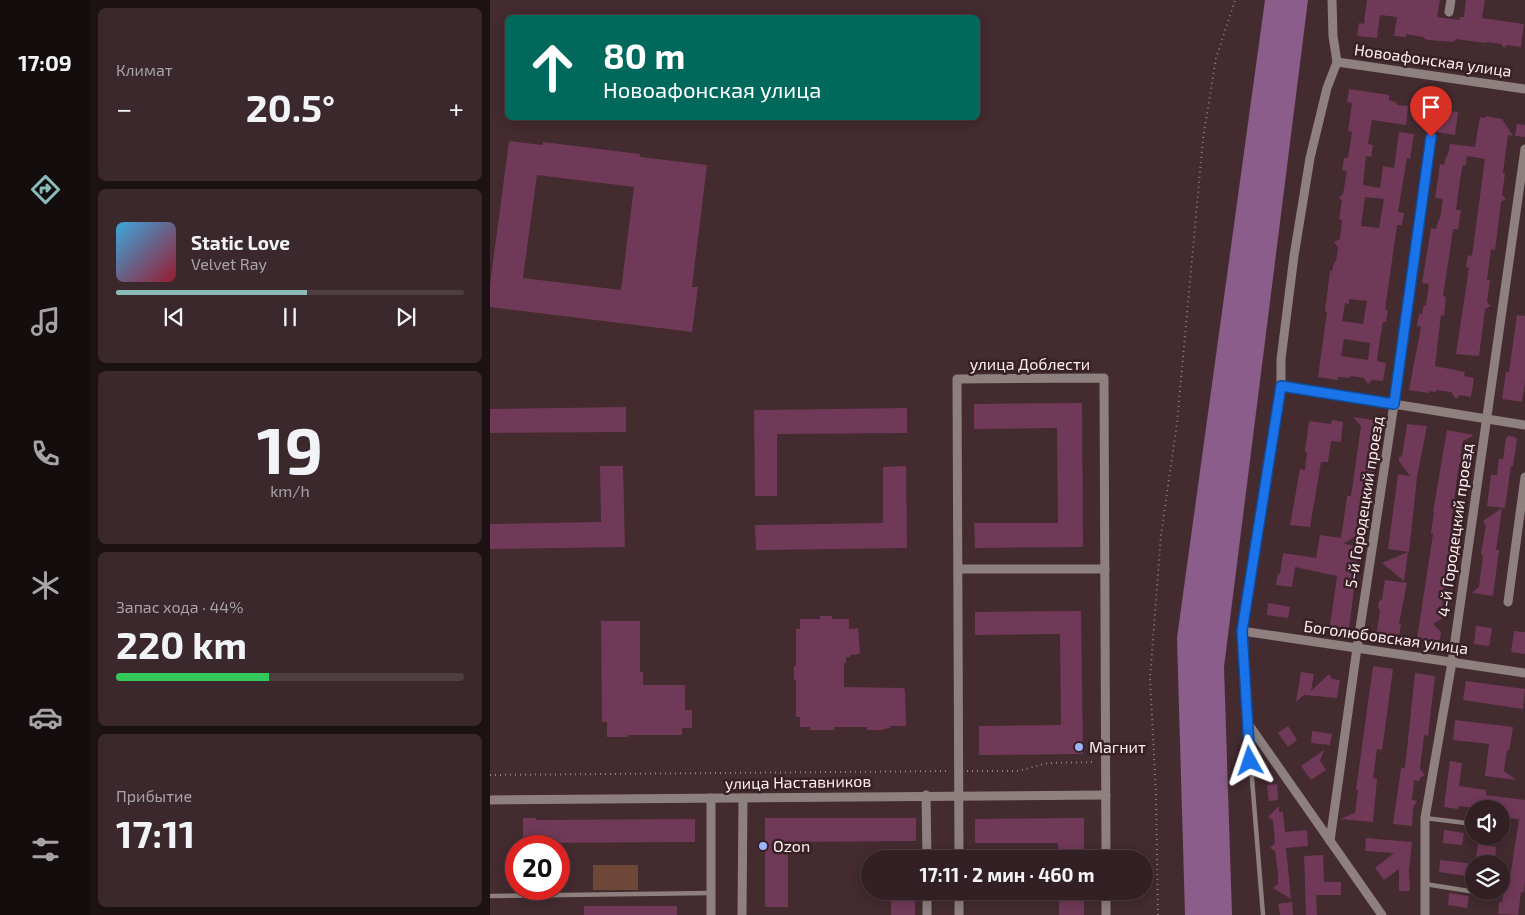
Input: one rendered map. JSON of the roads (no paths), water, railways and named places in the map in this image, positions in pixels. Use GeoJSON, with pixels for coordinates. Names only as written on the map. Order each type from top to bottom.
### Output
{"type":"FeatureCollection","features":[{"type":"Feature","properties":{"kind":"street"},"geometry":{"type":"LineString","coordinates":[[1242,631],[1281,386],[1281,359],[1294,256],[1310,158],[1327,88],[1337,62],[1333,36],[1332,0]]}},
{"type":"Feature","properties":{"kind":"street"},"geometry":{"type":"LineString","coordinates":[[1449,12],[1451,0]]}},
{"type":"Feature","properties":{"kind":"street","name":"Новоафонская улица"},"geometry":{"type":"LineString","coordinates":[[1337,62],[1525,89]]}},
{"type":"Feature","properties":{"kind":"street","name":"5-й Городецкий проезд"},"geometry":{"type":"LineString","coordinates":[[1330,841],[1431,137]]}},
{"type":"Feature","properties":{"kind":"street","name":"4-й Городецкий проезд"},"geometry":{"type":"LineString","coordinates":[[1424,915],[1425,818],[1452,662],[1525,149]]}},
{"type":"Feature","properties":{"kind":"street","name":"улица Доблести"},"geometry":{"type":"LineString","coordinates":[[958,570],[957,379],[1104,378],[1105,569]]}},
{"type":"Feature","properties":{"kind":"street"},"geometry":{"type":"LineString","coordinates":[[1281,386],[1525,425]]}},
{"type":"Feature","properties":{"kind":"street"},"geometry":{"type":"LineString","coordinates":[[1508,602],[1525,477]]}},
{"type":"Feature","properties":{"kind":"street"},"geometry":{"type":"LineString","coordinates":[[959,850],[958,570],[1105,569],[1106,850]]}},
{"type":"Feature","properties":{"kind":"street","name":"Боголюбовская улица"},"geometry":{"type":"LineString","coordinates":[[1242,631],[1525,673]]}},
{"type":"Feature","properties":{"kind":"street"},"geometry":{"type":"LineString","coordinates":[[1247,722],[1382,915]]}},
{"type":"Feature","properties":{"kind":"street"},"geometry":{"type":"LineString","coordinates":[[926,795],[927,850]]}},
{"type":"Feature","properties":{"kind":"street","name":"улица Наставников"},"geometry":{"type":"LineString","coordinates":[[490,800],[1106,795]]}},
{"type":"Feature","properties":{"kind":"street"},"geometry":{"type":"LineString","coordinates":[[711,798],[711,915]]}},
{"type":"Feature","properties":{"kind":"street"},"geometry":{"type":"LineString","coordinates":[[742,915],[743,798]]}},
{"type":"Feature","properties":{"kind":"street"},"geometry":{"type":"LineString","coordinates":[[927,900],[927,915]]}},
{"type":"Feature","properties":{"kind":"street"},"geometry":{"type":"LineString","coordinates":[[959,900],[959,915]]}},
{"type":"Feature","properties":{"kind":"street"},"geometry":{"type":"LineString","coordinates":[[1106,900],[1106,915]]}},
{"type":"Feature","properties":{"kind":"lane"},"geometry":{"type":"LineString","coordinates":[[1242,631],[1247,722],[1263,915]]}},
{"type":"Feature","properties":{"kind":"lane"},"geometry":{"type":"LineString","coordinates":[[1425,818],[1465,823]]}},
{"type":"Feature","properties":{"kind":"lane"},"geometry":{"type":"LineString","coordinates":[[1425,884],[1465,890]]}},
{"type":"Feature","properties":{"kind":"lane"},"geometry":{"type":"LineString","coordinates":[[490,896],[711,893]]}},
{"type":"Feature","properties":{"kind":"place","name":"Магнит"},"geometry":{"type":"Point","coordinates":[1079,747]}},
{"type":"Feature","properties":{"kind":"place","name":"Ozon"},"geometry":{"type":"Point","coordinates":[763,846]}}]}
